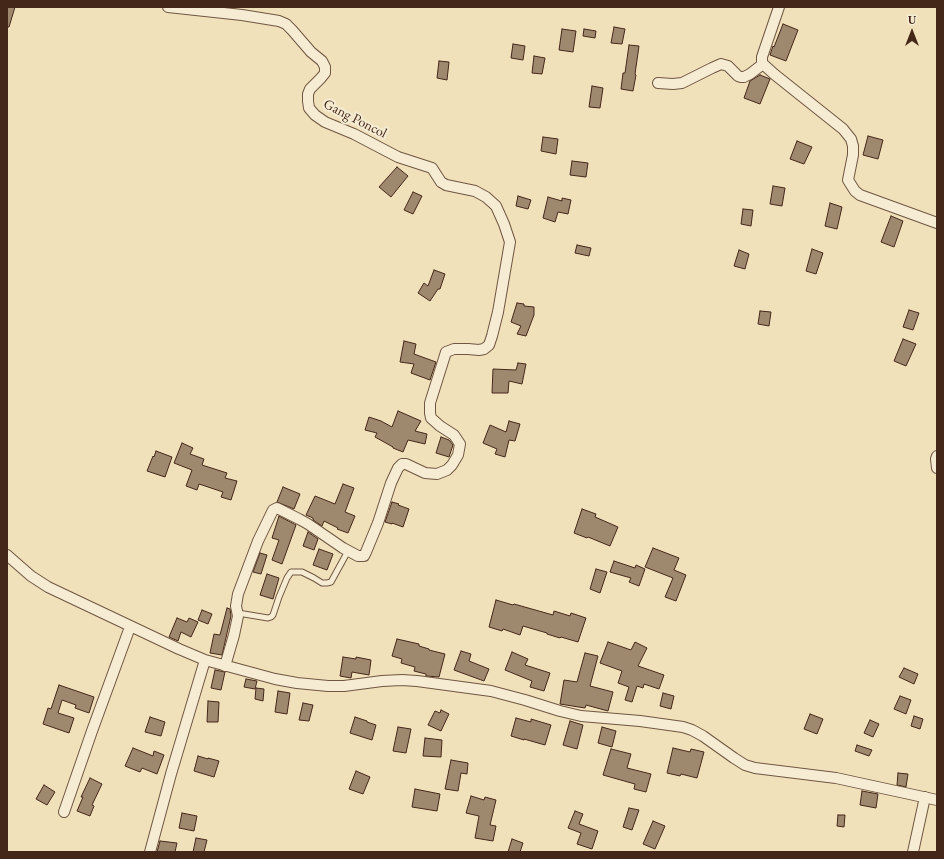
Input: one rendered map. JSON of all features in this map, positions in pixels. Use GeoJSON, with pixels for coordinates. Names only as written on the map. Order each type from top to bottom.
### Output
{"type":"FeatureCollection","features":[{"type":"Feature","properties":{"kind":"street","name":"Gang Poncol"},"geometry":{"type":"LineString","coordinates":[[168,7],[242,15],[279,21],[286,24],[311,52],[322,61],[325,67],[325,73],[308,93],[308,101],[311,111],[325,122],[354,134],[398,157],[432,168],[440,182],[446,185],[475,191],[486,197],[496,206],[510,242],[498,312],[489,345],[484,349],[479,350],[454,349],[446,352],[430,403],[431,418],[440,426],[454,434],[460,444],[458,455],[447,470],[436,474],[425,473],[406,464],[402,464],[393,477],[366,554],[359,556],[348,551]]}},
{"type":"Feature","properties":{"kind":"street"},"geometry":{"type":"LineString","coordinates":[[779,7],[762,57],[763,64],[843,129],[851,139],[853,155],[848,180],[855,191],[860,195],[937,223]]}},
{"type":"Feature","properties":{"kind":"street"},"geometry":{"type":"LineString","coordinates":[[658,83],[682,83],[721,64],[728,66],[738,76],[744,77],[763,64]]}},
{"type":"Feature","properties":{"kind":"street"},"geometry":{"type":"LineString","coordinates":[[937,456],[937,468]]}},
{"type":"Feature","properties":{"kind":"street"},"geometry":{"type":"LineString","coordinates":[[225,666],[238,616],[236,606],[238,594],[258,541],[274,509],[277,508],[299,519],[348,551]]}},
{"type":"Feature","properties":{"kind":"street"},"geometry":{"type":"LineString","coordinates":[[7,556],[48,588],[205,660],[225,666],[275,679],[314,685],[344,686],[369,682],[402,680],[424,682],[491,691],[581,716],[675,725],[692,730],[734,758],[755,768],[836,778],[937,800]]}},
{"type":"Feature","properties":{"kind":"street"},"geometry":{"type":"LineString","coordinates":[[64,812],[130,626]]}},
{"type":"Feature","properties":{"kind":"street"},"geometry":{"type":"LineString","coordinates":[[150,852],[171,774],[205,660]]}},
{"type":"Feature","properties":{"kind":"street"},"geometry":{"type":"LineString","coordinates":[[913,852],[925,797]]}},
{"type":"Feature","properties":{"kind":"lane"},"geometry":{"type":"LineString","coordinates":[[238,613],[268,618],[270,617],[276,610],[279,597],[291,572],[302,572],[322,583],[327,584],[331,582],[348,551]]}},
{"type":"Feature","properties":{"kind":"building"},"geometry":{"type":"Polygon","coordinates":[[[7,7],[15,7],[9,27],[7,27],[7,7]]]}},
{"type":"Feature","properties":{"kind":"building"},"geometry":{"type":"Polygon","coordinates":[[[783,24],[798,30],[786,61],[770,55],[783,24]]]}},
{"type":"Feature","properties":{"kind":"building"},"geometry":{"type":"Polygon","coordinates":[[[614,27],[625,29],[622,44],[611,43],[614,27]]]}},
{"type":"Feature","properties":{"kind":"building"},"geometry":{"type":"Polygon","coordinates":[[[562,29],[576,31],[573,52],[559,50],[562,29]]]}},
{"type":"Feature","properties":{"kind":"building"},"geometry":{"type":"Polygon","coordinates":[[[584,29],[596,31],[595,38],[583,36],[584,29]]]}},
{"type":"Feature","properties":{"kind":"building"},"geometry":{"type":"Polygon","coordinates":[[[513,44],[525,46],[523,60],[511,58],[513,44]]]}},
{"type":"Feature","properties":{"kind":"building"},"geometry":{"type":"Polygon","coordinates":[[[629,45],[639,46],[633,91],[621,89],[629,45]]]}},
{"type":"Feature","properties":{"kind":"building"},"geometry":{"type":"Polygon","coordinates":[[[534,56],[545,58],[542,74],[532,73],[534,56]]]}},
{"type":"Feature","properties":{"kind":"building"},"geometry":{"type":"Polygon","coordinates":[[[439,61],[449,62],[447,80],[437,78],[439,61]]]}},
{"type":"Feature","properties":{"kind":"building"},"geometry":{"type":"Polygon","coordinates":[[[760,75],[770,79],[760,104],[744,98],[750,81],[760,75]]]}},
{"type":"Feature","properties":{"kind":"building"},"geometry":{"type":"Polygon","coordinates":[[[592,86],[603,88],[600,108],[589,107],[592,86]]]}},
{"type":"Feature","properties":{"kind":"building"},"geometry":{"type":"Polygon","coordinates":[[[868,136],[883,140],[878,159],[863,155],[868,136]]]}},
{"type":"Feature","properties":{"kind":"building"},"geometry":{"type":"Polygon","coordinates":[[[543,137],[558,139],[556,154],[541,151],[543,137]]]}},
{"type":"Feature","properties":{"kind":"building"},"geometry":{"type":"Polygon","coordinates":[[[797,141],[812,147],[804,164],[790,159],[797,141]]]}},
{"type":"Feature","properties":{"kind":"building"},"geometry":{"type":"Polygon","coordinates":[[[572,161],[588,163],[586,177],[570,175],[572,161]]]}},
{"type":"Feature","properties":{"kind":"building"},"geometry":{"type":"Polygon","coordinates":[[[397,167],[408,176],[391,197],[379,187],[397,167]]]}},
{"type":"Feature","properties":{"kind":"building"},"geometry":{"type":"Polygon","coordinates":[[[773,186],[785,188],[782,206],[770,204],[773,186]]]}},
{"type":"Feature","properties":{"kind":"building"},"geometry":{"type":"Polygon","coordinates":[[[413,192],[422,196],[413,214],[404,210],[413,192]]]}},
{"type":"Feature","properties":{"kind":"building"},"geometry":{"type":"Polygon","coordinates":[[[518,196],[531,200],[528,209],[516,206],[518,196]]]}},
{"type":"Feature","properties":{"kind":"building"},"geometry":{"type":"Polygon","coordinates":[[[548,197],[562,201],[562,198],[571,200],[568,214],[558,212],[555,222],[543,218],[548,197]]]}},
{"type":"Feature","properties":{"kind":"building"},"geometry":{"type":"Polygon","coordinates":[[[830,203],[842,207],[837,229],[825,226],[830,203]]]}},
{"type":"Feature","properties":{"kind":"building"},"geometry":{"type":"Polygon","coordinates":[[[743,209],[753,210],[751,226],[741,224],[743,209]]]}},
{"type":"Feature","properties":{"kind":"building"},"geometry":{"type":"Polygon","coordinates":[[[891,216],[903,221],[894,247],[881,242],[891,216]]]}},
{"type":"Feature","properties":{"kind":"building"},"geometry":{"type":"Polygon","coordinates":[[[577,245],[591,248],[589,256],[575,253],[577,245]]]}},
{"type":"Feature","properties":{"kind":"building"},"geometry":{"type":"Polygon","coordinates":[[[812,249],[823,253],[816,274],[806,271],[812,249]]]}},
{"type":"Feature","properties":{"kind":"building"},"geometry":{"type":"Polygon","coordinates":[[[739,250],[749,254],[745,269],[734,266],[739,250]]]}},
{"type":"Feature","properties":{"kind":"building"},"geometry":{"type":"Polygon","coordinates":[[[434,270],[445,274],[440,289],[438,289],[430,301],[418,293],[424,283],[428,286],[434,270]]]}},
{"type":"Feature","properties":{"kind":"building"},"geometry":{"type":"Polygon","coordinates":[[[517,303],[524,304],[524,306],[534,307],[534,315],[526,336],[517,334],[521,326],[511,322],[517,303]]]}},
{"type":"Feature","properties":{"kind":"building"},"geometry":{"type":"Polygon","coordinates":[[[909,310],[919,313],[913,330],[903,327],[909,310]]]}},
{"type":"Feature","properties":{"kind":"building"},"geometry":{"type":"Polygon","coordinates":[[[760,311],[771,312],[769,326],[758,324],[760,311]]]}},
{"type":"Feature","properties":{"kind":"building"},"geometry":{"type":"Polygon","coordinates":[[[903,339],[916,344],[906,366],[894,361],[903,339]]]}},
{"type":"Feature","properties":{"kind":"building"},"geometry":{"type":"Polygon","coordinates":[[[404,341],[416,344],[414,354],[436,362],[430,380],[411,373],[414,364],[400,362],[404,341]]]}},
{"type":"Feature","properties":{"kind":"building"},"geometry":{"type":"Polygon","coordinates":[[[518,363],[526,364],[522,384],[509,381],[508,393],[492,393],[493,369],[516,370],[518,363]]]}},
{"type":"Feature","properties":{"kind":"building"},"geometry":{"type":"Polygon","coordinates":[[[398,411],[421,421],[415,431],[427,434],[425,444],[408,440],[403,452],[375,437],[377,433],[365,430],[369,417],[392,427],[398,411]]]}},
{"type":"Feature","properties":{"kind":"building"},"geometry":{"type":"Polygon","coordinates":[[[509,421],[520,424],[515,441],[509,440],[505,457],[495,454],[497,449],[483,443],[490,425],[506,432],[509,421]]]}},
{"type":"Feature","properties":{"kind":"building"},"geometry":{"type":"Polygon","coordinates":[[[441,437],[449,440],[453,445],[449,457],[436,453],[441,437]]]}},
{"type":"Feature","properties":{"kind":"building"},"geometry":{"type":"Polygon","coordinates":[[[182,443],[193,448],[190,454],[204,459],[202,465],[227,473],[225,478],[237,481],[231,500],[221,497],[223,492],[199,484],[197,490],[186,486],[192,470],[174,463],[182,443]]]}},
{"type":"Feature","properties":{"kind":"building"},"geometry":{"type":"Polygon","coordinates":[[[156,451],[172,457],[165,477],[147,471],[156,451]]]}},
{"type":"Feature","properties":{"kind":"building"},"geometry":{"type":"Polygon","coordinates":[[[343,484],[354,488],[345,512],[355,516],[348,533],[337,529],[338,528],[324,521],[322,526],[313,520],[313,518],[306,515],[315,496],[335,504],[343,484]]]}},
{"type":"Feature","properties":{"kind":"building"},"geometry":{"type":"Polygon","coordinates":[[[283,487],[300,494],[294,509],[277,502],[283,487]]]}},
{"type":"Feature","properties":{"kind":"building"},"geometry":{"type":"Polygon","coordinates":[[[392,502],[409,509],[403,527],[385,522],[392,502]]]}},
{"type":"Feature","properties":{"kind":"building"},"geometry":{"type":"Polygon","coordinates":[[[582,509],[596,514],[595,517],[618,527],[610,546],[574,533],[582,509]]]}},
{"type":"Feature","properties":{"kind":"building"},"geometry":{"type":"Polygon","coordinates":[[[279,516],[296,525],[282,564],[272,560],[279,540],[272,538],[279,516]]]}},
{"type":"Feature","properties":{"kind":"building"},"geometry":{"type":"Polygon","coordinates":[[[308,532],[318,539],[314,550],[303,546],[308,532]]]}},
{"type":"Feature","properties":{"kind":"building"},"geometry":{"type":"Polygon","coordinates":[[[653,548],[679,558],[674,570],[686,575],[676,601],[665,597],[673,578],[645,567],[653,548]]]}},
{"type":"Feature","properties":{"kind":"building"},"geometry":{"type":"Polygon","coordinates":[[[319,549],[333,554],[327,570],[313,565],[319,549]]]}},
{"type":"Feature","properties":{"kind":"building"},"geometry":{"type":"Polygon","coordinates":[[[260,553],[267,555],[261,574],[253,572],[260,553]]]}},
{"type":"Feature","properties":{"kind":"building"},"geometry":{"type":"Polygon","coordinates":[[[614,561],[635,568],[636,565],[645,569],[639,586],[629,582],[631,578],[610,572],[614,561]]]}},
{"type":"Feature","properties":{"kind":"building"},"geometry":{"type":"Polygon","coordinates":[[[596,569],[607,572],[600,593],[590,589],[596,569]]]}},
{"type":"Feature","properties":{"kind":"building"},"geometry":{"type":"Polygon","coordinates":[[[267,574],[279,578],[273,599],[260,595],[267,574]]]}},
{"type":"Feature","properties":{"kind":"building"},"geometry":{"type":"Polygon","coordinates":[[[496,600],[553,615],[554,611],[570,616],[571,613],[586,618],[578,642],[523,626],[520,635],[503,629],[502,631],[489,627],[496,600]]]}},
{"type":"Feature","properties":{"kind":"building"},"geometry":{"type":"Polygon","coordinates":[[[227,608],[230,609],[231,616],[222,655],[210,653],[214,634],[220,635],[227,608]]]}},
{"type":"Feature","properties":{"kind":"building"},"geometry":{"type":"Polygon","coordinates":[[[202,610],[212,614],[208,624],[198,620],[202,610]]]}},
{"type":"Feature","properties":{"kind":"building"},"geometry":{"type":"Polygon","coordinates":[[[177,618],[187,622],[189,618],[198,622],[191,637],[181,632],[178,641],[169,637],[177,618]]]}},
{"type":"Feature","properties":{"kind":"building"},"geometry":{"type":"Polygon","coordinates":[[[397,639],[419,644],[419,646],[429,650],[445,654],[439,677],[426,676],[426,674],[414,671],[415,667],[401,663],[402,659],[392,656],[397,639]]]}},
{"type":"Feature","properties":{"kind":"building"},"geometry":{"type":"Polygon","coordinates":[[[608,642],[631,650],[635,642],[647,648],[638,666],[664,675],[659,689],[644,684],[643,688],[637,686],[632,702],[625,700],[629,687],[618,683],[622,671],[600,663],[608,642]]]}},
{"type":"Feature","properties":{"kind":"building"},"geometry":{"type":"Polygon","coordinates":[[[461,651],[471,654],[469,661],[489,669],[484,681],[454,670],[461,651]]]}},
{"type":"Feature","properties":{"kind":"building"},"geometry":{"type":"Polygon","coordinates":[[[512,652],[528,659],[525,665],[550,673],[544,691],[530,687],[532,681],[505,670],[512,652]]]}},
{"type":"Feature","properties":{"kind":"building"},"geometry":{"type":"Polygon","coordinates":[[[585,653],[598,656],[590,686],[613,692],[608,711],[586,705],[585,708],[560,704],[564,680],[577,682],[585,653]]]}},
{"type":"Feature","properties":{"kind":"building"},"geometry":{"type":"Polygon","coordinates":[[[343,657],[356,659],[356,657],[371,660],[369,675],[352,672],[351,678],[340,676],[343,657]]]}},
{"type":"Feature","properties":{"kind":"building"},"geometry":{"type":"Polygon","coordinates":[[[904,668],[918,674],[914,684],[899,677],[904,668]]]}},
{"type":"Feature","properties":{"kind":"building"},"geometry":{"type":"Polygon","coordinates":[[[215,670],[225,672],[221,690],[211,688],[215,670]]]}},
{"type":"Feature","properties":{"kind":"building"},"geometry":{"type":"Polygon","coordinates":[[[246,679],[257,681],[255,689],[244,687],[246,679]]]}},
{"type":"Feature","properties":{"kind":"building"},"geometry":{"type":"Polygon","coordinates":[[[59,685],[94,697],[89,713],[75,708],[76,705],[62,700],[58,713],[74,718],[69,733],[43,724],[48,708],[51,709],[59,685]]]}},
{"type":"Feature","properties":{"kind":"building"},"geometry":{"type":"Polygon","coordinates":[[[256,688],[264,689],[263,701],[255,699],[256,688]]]}},
{"type":"Feature","properties":{"kind":"building"},"geometry":{"type":"Polygon","coordinates":[[[278,691],[290,693],[287,714],[275,712],[278,691]]]}},
{"type":"Feature","properties":{"kind":"building"},"geometry":{"type":"Polygon","coordinates":[[[663,693],[674,696],[671,709],[660,706],[663,693]]]}},
{"type":"Feature","properties":{"kind":"building"},"geometry":{"type":"Polygon","coordinates":[[[900,696],[911,700],[906,714],[894,709],[900,696]]]}},
{"type":"Feature","properties":{"kind":"building"},"geometry":{"type":"Polygon","coordinates":[[[208,701],[219,702],[218,722],[207,722],[208,701]]]}},
{"type":"Feature","properties":{"kind":"building"},"geometry":{"type":"Polygon","coordinates":[[[303,703],[313,705],[309,721],[299,720],[303,703]]]}},
{"type":"Feature","properties":{"kind":"building"},"geometry":{"type":"Polygon","coordinates":[[[441,710],[449,714],[441,731],[428,725],[435,711],[440,713],[441,710]]]}},
{"type":"Feature","properties":{"kind":"building"},"geometry":{"type":"Polygon","coordinates":[[[810,714],[823,719],[817,734],[804,729],[810,714]]]}},
{"type":"Feature","properties":{"kind":"building"},"geometry":{"type":"Polygon","coordinates":[[[914,716],[923,719],[920,729],[911,726],[914,716]]]}},
{"type":"Feature","properties":{"kind":"building"},"geometry":{"type":"Polygon","coordinates":[[[150,717],[165,722],[161,736],[145,732],[150,717]]]}},
{"type":"Feature","properties":{"kind":"building"},"geometry":{"type":"Polygon","coordinates":[[[355,717],[376,725],[372,740],[350,733],[355,717]]]}},
{"type":"Feature","properties":{"kind":"building"},"geometry":{"type":"Polygon","coordinates":[[[516,718],[531,722],[531,719],[551,725],[545,745],[511,736],[516,718]]]}},
{"type":"Feature","properties":{"kind":"building"},"geometry":{"type":"Polygon","coordinates":[[[870,720],[879,724],[873,737],[864,733],[870,720]]]}},
{"type":"Feature","properties":{"kind":"building"},"geometry":{"type":"Polygon","coordinates":[[[570,721],[583,725],[577,749],[563,745],[570,721]]]}},
{"type":"Feature","properties":{"kind":"building"},"geometry":{"type":"Polygon","coordinates":[[[398,727],[411,729],[406,753],[393,751],[398,727]]]}},
{"type":"Feature","properties":{"kind":"building"},"geometry":{"type":"Polygon","coordinates":[[[602,727],[616,731],[612,747],[598,743],[602,727]]]}},
{"type":"Feature","properties":{"kind":"building"},"geometry":{"type":"Polygon","coordinates":[[[425,738],[442,740],[441,757],[423,756],[425,738]]]}},
{"type":"Feature","properties":{"kind":"building"},"geometry":{"type":"Polygon","coordinates":[[[857,745],[872,750],[869,756],[855,751],[857,745]]]}},
{"type":"Feature","properties":{"kind":"building"},"geometry":{"type":"Polygon","coordinates":[[[133,748],[153,756],[154,751],[164,755],[157,774],[142,768],[140,772],[125,766],[133,748]]]}},
{"type":"Feature","properties":{"kind":"building"},"geometry":{"type":"Polygon","coordinates":[[[673,748],[690,752],[691,749],[704,752],[697,778],[681,774],[680,776],[667,773],[673,748]]]}},
{"type":"Feature","properties":{"kind":"building"},"geometry":{"type":"Polygon","coordinates":[[[611,749],[631,754],[627,768],[651,774],[646,792],[634,789],[635,784],[603,775],[611,749]]]}},
{"type":"Feature","properties":{"kind":"building"},"geometry":{"type":"Polygon","coordinates":[[[198,756],[219,761],[214,777],[194,771],[198,756]]]}},
{"type":"Feature","properties":{"kind":"building"},"geometry":{"type":"Polygon","coordinates":[[[451,760],[468,763],[467,774],[461,773],[458,791],[445,789],[451,760]]]}},
{"type":"Feature","properties":{"kind":"building"},"geometry":{"type":"Polygon","coordinates":[[[356,771],[370,777],[363,794],[349,789],[356,771]]]}},
{"type":"Feature","properties":{"kind":"building"},"geometry":{"type":"Polygon","coordinates":[[[898,773],[908,774],[906,787],[897,785],[898,773]]]}},
{"type":"Feature","properties":{"kind":"building"},"geometry":{"type":"Polygon","coordinates":[[[90,778],[102,784],[92,805],[94,806],[90,816],[77,811],[83,797],[81,797],[90,778]]]}},
{"type":"Feature","properties":{"kind":"building"},"geometry":{"type":"Polygon","coordinates":[[[44,785],[55,792],[47,805],[36,799],[44,785]]]}},
{"type":"Feature","properties":{"kind":"building"},"geometry":{"type":"Polygon","coordinates":[[[415,789],[440,794],[437,811],[412,807],[415,789]]]}},
{"type":"Feature","properties":{"kind":"building"},"geometry":{"type":"Polygon","coordinates":[[[862,791],[878,794],[876,808],[860,805],[862,791]]]}},
{"type":"Feature","properties":{"kind":"building"},"geometry":{"type":"Polygon","coordinates":[[[471,796],[484,800],[485,797],[496,800],[490,825],[496,826],[493,841],[475,838],[479,816],[466,813],[471,796]]]}},
{"type":"Feature","properties":{"kind":"building"},"geometry":{"type":"Polygon","coordinates":[[[629,808],[639,810],[632,830],[623,827],[629,808]]]}},
{"type":"Feature","properties":{"kind":"building"},"geometry":{"type":"Polygon","coordinates":[[[575,811],[583,814],[579,824],[598,831],[592,849],[577,844],[581,833],[568,828],[575,811]]]}},
{"type":"Feature","properties":{"kind":"building"},"geometry":{"type":"Polygon","coordinates":[[[182,813],[197,816],[194,831],[179,828],[182,813]]]}},
{"type":"Feature","properties":{"kind":"building"},"geometry":{"type":"Polygon","coordinates":[[[838,815],[845,815],[844,827],[837,826],[838,815]]]}},
{"type":"Feature","properties":{"kind":"building"},"geometry":{"type":"Polygon","coordinates":[[[653,821],[665,826],[655,849],[643,844],[653,821]]]}},
{"type":"Feature","properties":{"kind":"building"},"geometry":{"type":"Polygon","coordinates":[[[196,838],[207,840],[204,852],[193,852],[196,838]]]}},
{"type":"Feature","properties":{"kind":"building"},"geometry":{"type":"Polygon","coordinates":[[[512,839],[523,843],[520,852],[508,852],[512,839]]]}},
{"type":"Feature","properties":{"kind":"building"},"geometry":{"type":"Polygon","coordinates":[[[160,841],[177,843],[175,852],[157,852],[160,841]]]}}]}
